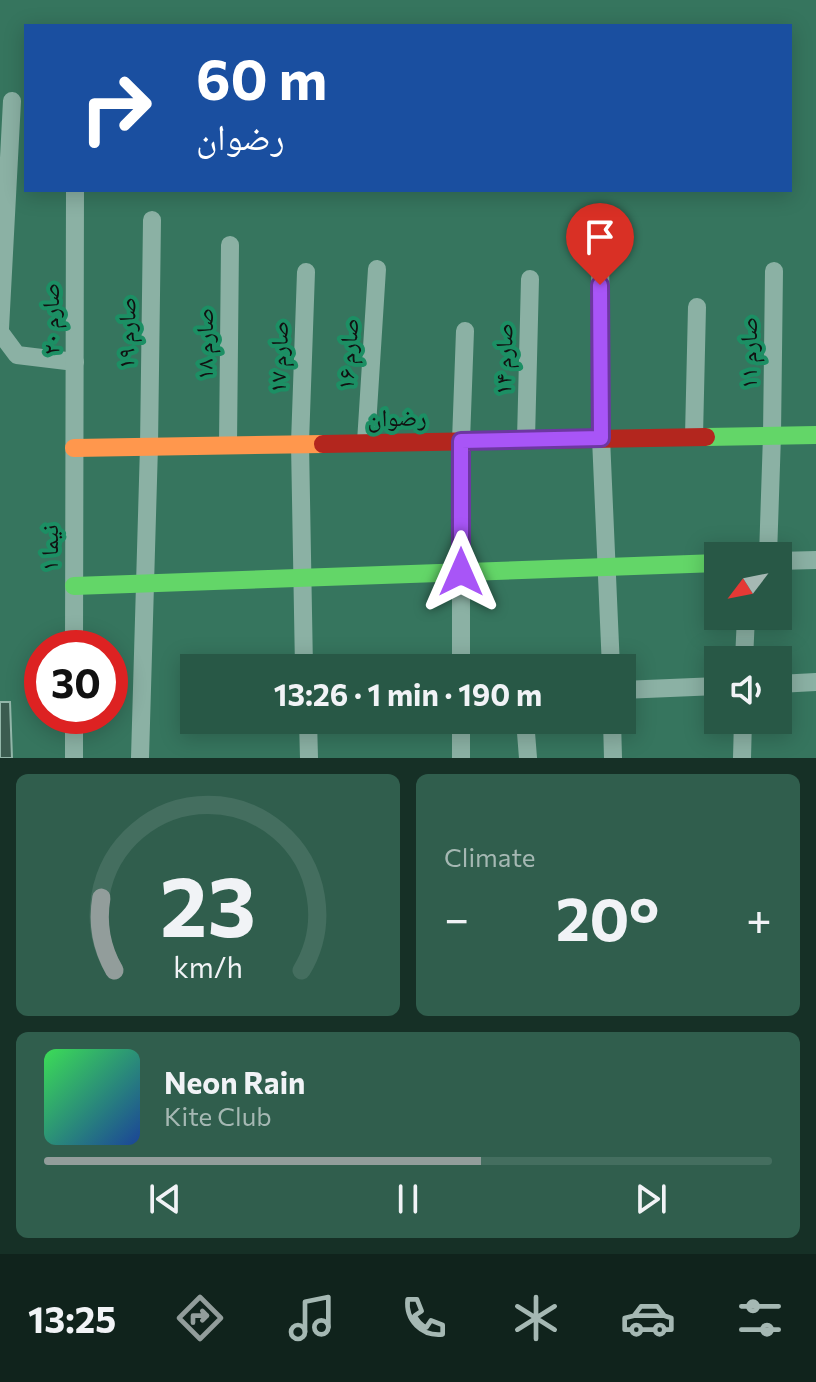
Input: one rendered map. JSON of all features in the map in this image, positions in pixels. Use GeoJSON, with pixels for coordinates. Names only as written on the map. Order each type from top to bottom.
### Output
{"type":"FeatureCollection","features":[{"type":"Feature","properties":{"kind":"street"},"geometry":{"type":"LineString","coordinates":[[12,101],[0,331],[8,355],[75,362]]}},
{"type":"Feature","properties":{"kind":"street","name":"صارم ۲۰"},"geometry":{"type":"LineString","coordinates":[[74,448],[75,192]]}},
{"type":"Feature","properties":{"kind":"street","name":"صارم ۱۹"},"geometry":{"type":"LineString","coordinates":[[140,758],[152,220]]}},
{"type":"Feature","properties":{"kind":"street"},"geometry":{"type":"LineString","coordinates":[[600,224],[601,438],[611,654]]}},
{"type":"Feature","properties":{"kind":"street","name":"صارم ۱۸"},"geometry":{"type":"LineString","coordinates":[[228,445],[230,245]]}},
{"type":"Feature","properties":{"kind":"street","name":"صارم ۱۶"},"geometry":{"type":"LineString","coordinates":[[366,442],[377,269]]}},
{"type":"Feature","properties":{"kind":"street","name":"صارم ۱۱"},"geometry":{"type":"LineString","coordinates":[[768,542],[774,271]]}},
{"type":"Feature","properties":{"kind":"street","name":"صارم ۱۷"},"geometry":{"type":"LineString","coordinates":[[304,654],[300,443],[306,272]]}},
{"type":"Feature","properties":{"kind":"street","name":"صارم ۱۴"},"geometry":{"type":"LineString","coordinates":[[526,439],[530,279]]}},
{"type":"Feature","properties":{"kind":"street"},"geometry":{"type":"LineString","coordinates":[[694,436],[697,307]]}},
{"type":"Feature","properties":{"kind":"street"},"geometry":{"type":"LineString","coordinates":[[461,654],[461,441],[465,331]]}},
{"type":"Feature","properties":{"kind":"street","name":"رضوان"},"geometry":{"type":"LineString","coordinates":[[74,448],[816,435]]}},
{"type":"Feature","properties":{"kind":"street","name":"نیما ۱"},"geometry":{"type":"LineString","coordinates":[[74,448],[74,630]]}},
{"type":"Feature","properties":{"kind":"street"},"geometry":{"type":"LineString","coordinates":[[792,561],[816,560]]}},
{"type":"Feature","properties":{"kind":"street"},"geometry":{"type":"LineString","coordinates":[[74,586],[704,564]]}},
{"type":"Feature","properties":{"kind":"street"},"geometry":{"type":"LineString","coordinates":[[792,683],[816,682]]}},
{"type":"Feature","properties":{"kind":"street"},"geometry":{"type":"LineString","coordinates":[[636,689],[704,687]]}},
{"type":"Feature","properties":{"kind":"street"},"geometry":{"type":"LineString","coordinates":[[74,734],[74,758]]}},
{"type":"Feature","properties":{"kind":"street"},"geometry":{"type":"LineString","coordinates":[[308,734],[309,758]]}},
{"type":"Feature","properties":{"kind":"street"},"geometry":{"type":"LineString","coordinates":[[461,734],[461,758]]}},
{"type":"Feature","properties":{"kind":"street"},"geometry":{"type":"LineString","coordinates":[[526,734],[528,758]]}},
{"type":"Feature","properties":{"kind":"street"},"geometry":{"type":"LineString","coordinates":[[612,734],[613,758]]}},
{"type":"Feature","properties":{"kind":"street"},"geometry":{"type":"LineString","coordinates":[[742,758],[743,734]]}},
{"type":"Feature","properties":{"kind":"building"},"geometry":{"type":"Polygon","coordinates":[[[0,702],[10,702],[12,758],[0,758],[0,702]]]}},
{"type":"Feature","properties":{"kind":"traffic: fast"},"geometry":{"type":"LineString","coordinates":[[706,437],[816,435]]}},
{"type":"Feature","properties":{"kind":"traffic: fast"},"geometry":{"type":"LineString","coordinates":[[74,586],[704,564]]}},
{"type":"Feature","properties":{"kind":"traffic: slow"},"geometry":{"type":"LineString","coordinates":[[74,448],[323,444]]}},
{"type":"Feature","properties":{"kind":"traffic: jam"},"geometry":{"type":"LineString","coordinates":[[323,444],[706,437]]}},
{"type":"Feature","properties":{"kind":"route"},"geometry":{"type":"LineString","coordinates":[[461,572],[461,441],[601,438],[600,285]]}}]}
